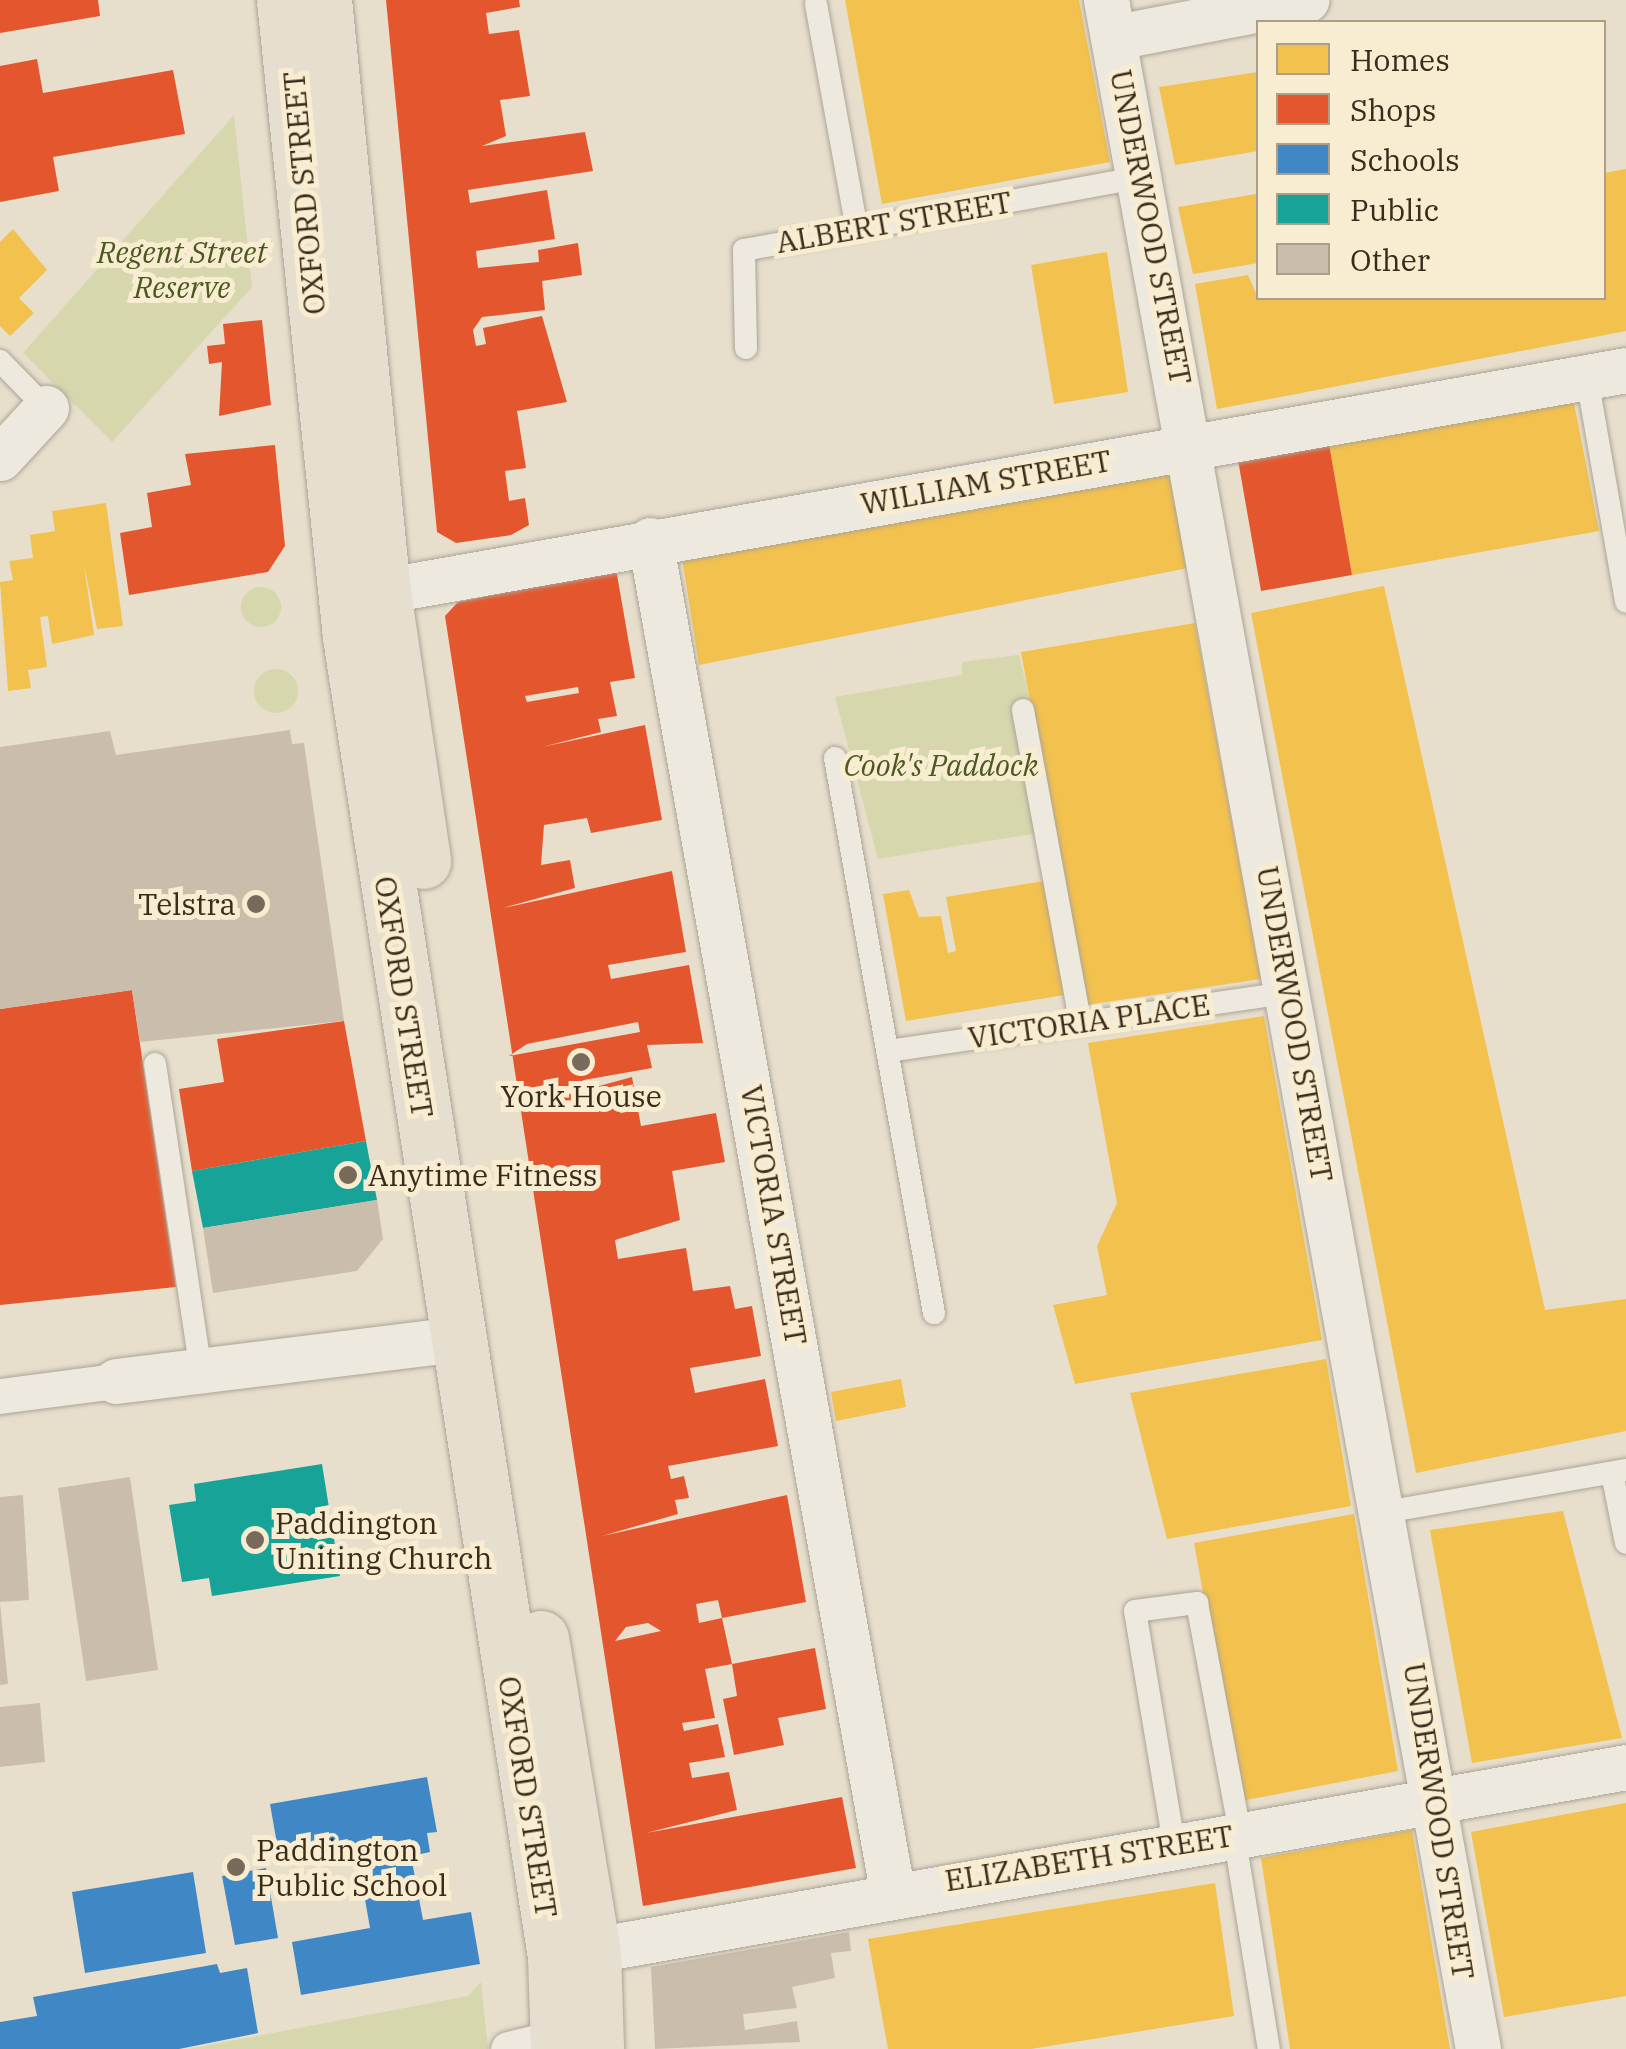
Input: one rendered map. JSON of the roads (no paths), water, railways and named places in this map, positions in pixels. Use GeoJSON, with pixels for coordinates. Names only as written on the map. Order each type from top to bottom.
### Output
{"type":"FeatureCollection","features":[{"type":"Feature","properties":{"kind":"main road","name":"OXFORD STREET"},"geometry":{"type":"LineString","coordinates":[[284,0],[364,594],[456,1338],[574,1954]]}},
{"type":"Feature","properties":{"kind":"main road","name":"OXFORD STREET"},"geometry":{"type":"LineString","coordinates":[[324,0],[364,594],[574,1954],[555,2046]]}},
{"type":"Feature","properties":{"kind":"street"},"geometry":{"type":"LineString","coordinates":[[1111,19],[1306,0]]}},
{"type":"Feature","properties":{"kind":"street","name":"UNDERWOOD STREET"},"geometry":{"type":"LineString","coordinates":[[1111,19],[1193,446],[1439,1798],[1478,2049]]}},
{"type":"Feature","properties":{"kind":"street","name":"WILLIAM STREET"},"geometry":{"type":"LineString","coordinates":[[364,594],[650,540],[1606,374]]}},
{"type":"Feature","properties":{"kind":"street"},"geometry":{"type":"LineString","coordinates":[[0,458],[46,408]]}},
{"type":"Feature","properties":{"kind":"street","name":"VICTORIA STREET"},"geometry":{"type":"LineString","coordinates":[[650,540],[892,1890]]}},
{"type":"Feature","properties":{"kind":"street"},"geometry":{"type":"LineString","coordinates":[[0,1396],[456,1338]]}},
{"type":"Feature","properties":{"kind":"street","name":"ELIZABETH STREET"},"geometry":{"type":"LineString","coordinates":[[574,1954],[892,1890],[1626,1767]]}},
{"type":"Feature","properties":{"kind":"lane"},"geometry":{"type":"LineString","coordinates":[[816,4],[857,229]]}},
{"type":"Feature","properties":{"kind":"lane","name":"ALBERT STREET"},"geometry":{"type":"LineString","coordinates":[[746,348],[744,250],[1140,177]]}},
{"type":"Feature","properties":{"kind":"lane"},"geometry":{"type":"LineString","coordinates":[[0,360],[46,408]]}},
{"type":"Feature","properties":{"kind":"lane"},"geometry":{"type":"LineString","coordinates":[[1606,374],[1626,602]]}},
{"type":"Feature","properties":{"kind":"lane"},"geometry":{"type":"LineString","coordinates":[[1023,710],[1080,1022]]}},
{"type":"Feature","properties":{"kind":"lane"},"geometry":{"type":"LineString","coordinates":[[836,758],[934,1312]]}},
{"type":"Feature","properties":{"kind":"lane","name":"VICTORIA PLACE"},"geometry":{"type":"LineString","coordinates":[[888,1052],[1291,992]]}},
{"type":"Feature","properties":{"kind":"lane"},"geometry":{"type":"LineString","coordinates":[[155,1064],[202,1371]]}},
{"type":"Feature","properties":{"kind":"lane"},"geometry":{"type":"LineString","coordinates":[[1385,1512],[1619,1471],[1626,1543]]}},
{"type":"Feature","properties":{"kind":"lane"},"geometry":{"type":"LineString","coordinates":[[1174,1844],[1135,1611],[1198,1604],[1269,2049]]}},
{"type":"Feature","properties":{"kind":"place","name":"Telstra"},"geometry":{"type":"Point","coordinates":[256,904]}},
{"type":"Feature","properties":{"kind":"place","name":"York House"},"geometry":{"type":"Point","coordinates":[581,1062]}},
{"type":"Feature","properties":{"kind":"place","name":"Anytime Fitness"},"geometry":{"type":"Point","coordinates":[348,1175]}},
{"type":"Feature","properties":{"kind":"place","name":"Paddington Uniting Church"},"geometry":{"type":"Point","coordinates":[255,1540]}},
{"type":"Feature","properties":{"kind":"place","name":"Paddington Public School"},"geometry":{"type":"Point","coordinates":[236,1867]}},
{"type":"Feature","properties":{"kind":"park label","name":"Regent Street Reserve"},"geometry":{"type":"Point","coordinates":[182,269]}},
{"type":"Feature","properties":{"kind":"park label","name":"Cook's Paddock"},"geometry":{"type":"Point","coordinates":[941,765]}}]}
